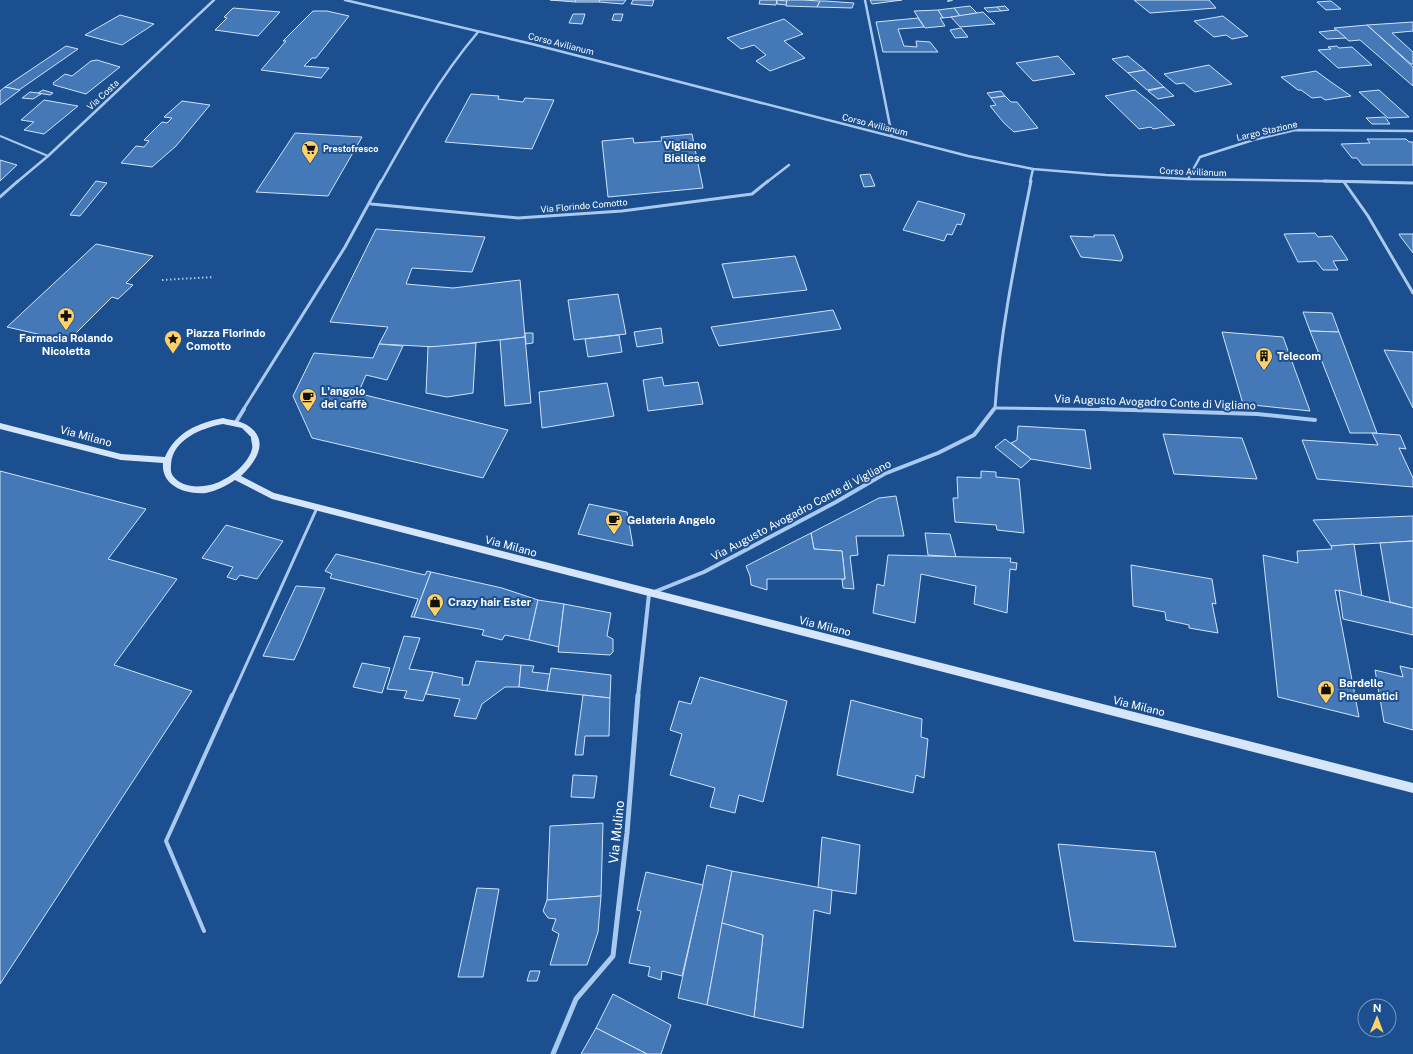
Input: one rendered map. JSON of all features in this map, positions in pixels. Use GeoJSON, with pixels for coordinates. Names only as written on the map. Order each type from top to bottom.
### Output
{"type":"FeatureCollection","features":[{"type":"Feature","properties":{"kind":"main road"},"geometry":{"type":"LineString","coordinates":[[223,421],[236,422],[247,427],[254,434],[257,444],[254,456],[247,468],[235,478],[221,485],[206,489],[192,490],[180,486],[171,480],[167,471],[167,460],[177,444],[194,430],[208,424],[223,421]]}},
{"type":"Feature","properties":{"kind":"main road","name":"Via Milano"},"geometry":{"type":"LineString","coordinates":[[0,426],[121,457],[167,460]]}},
{"type":"Feature","properties":{"kind":"main road","name":"Via Milano"},"geometry":{"type":"LineString","coordinates":[[235,478],[272,496],[317,508],[1413,788]]}},
{"type":"Feature","properties":{"kind":"street","name":"Via Costa"},"geometry":{"type":"LineString","coordinates":[[0,197],[48,156],[214,0]]}},
{"type":"Feature","properties":{"kind":"street","name":"Corso Avilianum"},"geometry":{"type":"LineString","coordinates":[[345,0],[478,32],[968,156],[1032,169],[1067,173],[1188,179],[1413,183]]}},
{"type":"Feature","properties":{"kind":"street"},"geometry":{"type":"LineString","coordinates":[[865,0],[892,136]]}},
{"type":"Feature","properties":{"kind":"street"},"geometry":{"type":"LineString","coordinates":[[236,422],[312,303],[370,204],[419,114],[452,62],[478,32]]}},
{"type":"Feature","properties":{"kind":"street","name":"Largo Stazione"},"geometry":{"type":"LineString","coordinates":[[1188,179],[1200,157],[1253,140],[1295,130],[1413,132]]}},
{"type":"Feature","properties":{"kind":"street","name":"Via Florindo Comotto"},"geometry":{"type":"LineString","coordinates":[[370,204],[518,218],[622,211],[752,194],[789,165]]}},
{"type":"Feature","properties":{"kind":"street"},"geometry":{"type":"LineString","coordinates":[[995,408],[997,380],[1011,280],[1032,169]]}},
{"type":"Feature","properties":{"kind":"street"},"geometry":{"type":"LineString","coordinates":[[1344,182],[1368,216],[1413,293]]}},
{"type":"Feature","properties":{"kind":"street","name":"Via Augusto Avogadro Conte di Vigliano"},"geometry":{"type":"LineString","coordinates":[[649,594],[704,572],[836,502],[884,474],[938,454],[974,435],[995,408],[1018,406],[1256,414],[1315,420]]}},
{"type":"Feature","properties":{"kind":"street","name":"Via Mulino"},"geometry":{"type":"LineString","coordinates":[[553,1054],[576,998],[613,956],[627,833],[637,707],[649,594]]}},
{"type":"Feature","properties":{"kind":"lane"},"geometry":{"type":"LineString","coordinates":[[0,136],[48,156]]}},
{"type":"Feature","properties":{"kind":"lane"},"geometry":{"type":"LineString","coordinates":[[204,931],[166,841],[317,508]]}},
{"type":"Feature","properties":{"kind":"path"},"geometry":{"type":"LineString","coordinates":[[162,280],[214,277]]}},
{"type":"Feature","properties":{"kind":"building"},"geometry":{"type":"Polygon","coordinates":[[[550,0],[576,0],[575,2],[550,0]]]}},
{"type":"Feature","properties":{"kind":"building"},"geometry":{"type":"Polygon","coordinates":[[[576,0],[600,0],[599,2],[575,2],[576,0]]]}},
{"type":"Feature","properties":{"kind":"building"},"geometry":{"type":"Polygon","coordinates":[[[600,0],[626,0],[623,4],[599,2],[600,0]]]}},
{"type":"Feature","properties":{"kind":"building"},"geometry":{"type":"Polygon","coordinates":[[[633,0],[654,0],[652,6],[631,4],[633,0]]]}},
{"type":"Feature","properties":{"kind":"building"},"geometry":{"type":"Polygon","coordinates":[[[760,0],[777,0],[776,5],[759,4],[760,0]]]}},
{"type":"Feature","properties":{"kind":"building"},"geometry":{"type":"Polygon","coordinates":[[[777,0],[787,1],[786,5],[777,4],[777,0]]]}},
{"type":"Feature","properties":{"kind":"building"},"geometry":{"type":"Polygon","coordinates":[[[787,0],[820,1],[817,7],[786,6],[787,0]]]}},
{"type":"Feature","properties":{"kind":"building"},"geometry":{"type":"Polygon","coordinates":[[[870,0],[902,0],[872,4],[870,0]]]}},
{"type":"Feature","properties":{"kind":"building"},"geometry":{"type":"Polygon","coordinates":[[[1134,0],[1209,0],[1216,8],[1150,13],[1134,0]]]}},
{"type":"Feature","properties":{"kind":"building"},"geometry":{"type":"Polygon","coordinates":[[[820,1],[854,3],[852,8],[817,7],[820,1]]]}},
{"type":"Feature","properties":{"kind":"building"},"geometry":{"type":"Polygon","coordinates":[[[1331,1],[1341,9],[1326,10],[1317,2],[1331,1]]]}},
{"type":"Feature","properties":{"kind":"building"},"geometry":{"type":"Polygon","coordinates":[[[970,6],[977,13],[960,16],[954,8],[970,6]]]}},
{"type":"Feature","properties":{"kind":"building"},"geometry":{"type":"Polygon","coordinates":[[[1005,6],[1009,10],[1001,11],[997,7],[1005,6]]]}},
{"type":"Feature","properties":{"kind":"building"},"geometry":{"type":"Polygon","coordinates":[[[997,7],[1001,11],[988,12],[984,8],[997,7]]]}},
{"type":"Feature","properties":{"kind":"building"},"geometry":{"type":"Polygon","coordinates":[[[233,8],[280,12],[258,36],[215,30],[227,18],[224,17],[233,8]]]}},
{"type":"Feature","properties":{"kind":"building"},"geometry":{"type":"Polygon","coordinates":[[[954,8],[960,16],[943,18],[938,10],[954,8]]]}},
{"type":"Feature","properties":{"kind":"building"},"geometry":{"type":"Polygon","coordinates":[[[938,10],[943,18],[940,18],[945,26],[925,28],[914,11],[938,10]]]}},
{"type":"Feature","properties":{"kind":"building"},"geometry":{"type":"Polygon","coordinates":[[[313,11],[327,11],[349,16],[316,58],[312,58],[304,66],[329,68],[321,78],[261,70],[286,41],[283,41],[313,11]]]}},
{"type":"Feature","properties":{"kind":"building"},"geometry":{"type":"Polygon","coordinates":[[[983,12],[995,24],[960,27],[951,17],[983,12]]]}},
{"type":"Feature","properties":{"kind":"building"},"geometry":{"type":"Polygon","coordinates":[[[573,14],[585,14],[582,24],[569,23],[573,14]]]}},
{"type":"Feature","properties":{"kind":"building"},"geometry":{"type":"Polygon","coordinates":[[[614,14],[623,14],[621,21],[612,20],[614,14]]]}},
{"type":"Feature","properties":{"kind":"building"},"geometry":{"type":"Polygon","coordinates":[[[120,15],[154,24],[122,45],[85,35],[120,15]]]}},
{"type":"Feature","properties":{"kind":"building"},"geometry":{"type":"Polygon","coordinates":[[[1223,16],[1248,36],[1232,39],[1226,35],[1214,37],[1194,21],[1223,16]]]}},
{"type":"Feature","properties":{"kind":"building"},"geometry":{"type":"Polygon","coordinates":[[[918,18],[924,27],[898,29],[904,46],[917,47],[916,41],[930,42],[938,52],[883,52],[876,22],[918,18]]]}},
{"type":"Feature","properties":{"kind":"building"},"geometry":{"type":"Polygon","coordinates":[[[784,19],[803,34],[784,41],[805,58],[770,71],[756,61],[766,55],[754,45],[741,49],[727,38],[784,19]]]}},
{"type":"Feature","properties":{"kind":"building"},"geometry":{"type":"Polygon","coordinates":[[[1413,22],[1413,31],[1392,33],[1413,52],[1413,64],[1411,64],[1367,25],[1413,22]]]}},
{"type":"Feature","properties":{"kind":"building"},"geometry":{"type":"Polygon","coordinates":[[[1367,25],[1413,67],[1413,86],[1360,40],[1349,41],[1334,28],[1367,25]]]}},
{"type":"Feature","properties":{"kind":"building"},"geometry":{"type":"Polygon","coordinates":[[[961,28],[968,37],[955,38],[950,30],[961,28]]]}},
{"type":"Feature","properties":{"kind":"building"},"geometry":{"type":"Polygon","coordinates":[[[1337,30],[1346,38],[1327,39],[1319,32],[1337,30]]]}},
{"type":"Feature","properties":{"kind":"building"},"geometry":{"type":"Polygon","coordinates":[[[66,46],[78,49],[19,90],[5,87],[66,46]]]}},
{"type":"Feature","properties":{"kind":"building"},"geometry":{"type":"Polygon","coordinates":[[[1337,46],[1339,48],[1352,47],[1372,65],[1338,68],[1318,50],[1331,49],[1328,47],[1337,46]]]}},
{"type":"Feature","properties":{"kind":"building"},"geometry":{"type":"Polygon","coordinates":[[[1058,56],[1075,74],[1033,81],[1016,63],[1058,56]]]}},
{"type":"Feature","properties":{"kind":"building"},"geometry":{"type":"Polygon","coordinates":[[[1128,56],[1145,70],[1128,73],[1112,59],[1128,56]]]}},
{"type":"Feature","properties":{"kind":"building"},"geometry":{"type":"Polygon","coordinates":[[[97,60],[120,67],[86,94],[54,85],[53,83],[65,74],[72,76],[91,61],[97,60]]]}},
{"type":"Feature","properties":{"kind":"building"},"geometry":{"type":"Polygon","coordinates":[[[1209,65],[1232,84],[1195,92],[1184,83],[1176,84],[1164,74],[1209,65]]]}},
{"type":"Feature","properties":{"kind":"building"},"geometry":{"type":"Polygon","coordinates":[[[1145,70],[1164,87],[1147,90],[1128,73],[1145,70]]]}},
{"type":"Feature","properties":{"kind":"building"},"geometry":{"type":"Polygon","coordinates":[[[1316,71],[1351,96],[1325,100],[1321,97],[1312,98],[1301,90],[1298,90],[1281,77],[1316,71]]]}},
{"type":"Feature","properties":{"kind":"building"},"geometry":{"type":"Polygon","coordinates":[[[5,87],[20,90],[0,105],[0,91],[5,87]]]}},
{"type":"Feature","properties":{"kind":"building"},"geometry":{"type":"Polygon","coordinates":[[[1164,87],[1174,96],[1158,99],[1148,91],[1164,87]]]}},
{"type":"Feature","properties":{"kind":"building"},"geometry":{"type":"Polygon","coordinates":[[[43,90],[53,93],[50,95],[38,93],[43,90]]]}},
{"type":"Feature","properties":{"kind":"building"},"geometry":{"type":"Polygon","coordinates":[[[1135,90],[1175,125],[1153,129],[1151,127],[1139,129],[1105,96],[1135,90]]]}},
{"type":"Feature","properties":{"kind":"building"},"geometry":{"type":"Polygon","coordinates":[[[1379,90],[1409,117],[1388,118],[1359,92],[1379,90]]]}},
{"type":"Feature","properties":{"kind":"building"},"geometry":{"type":"Polygon","coordinates":[[[1001,91],[1005,96],[991,98],[987,93],[1001,91]]]}},
{"type":"Feature","properties":{"kind":"building"},"geometry":{"type":"Polygon","coordinates":[[[30,92],[41,94],[33,99],[22,98],[30,92]]]}},
{"type":"Feature","properties":{"kind":"building"},"geometry":{"type":"Polygon","coordinates":[[[471,94],[499,96],[498,99],[523,102],[525,98],[554,100],[532,149],[445,142],[471,94]]]}},
{"type":"Feature","properties":{"kind":"building"},"geometry":{"type":"Polygon","coordinates":[[[1005,96],[1011,102],[1017,102],[1038,128],[1014,132],[1004,123],[990,106],[996,105],[991,98],[1005,96]]]}},
{"type":"Feature","properties":{"kind":"building"},"geometry":{"type":"Polygon","coordinates":[[[44,100],[78,106],[44,134],[24,130],[34,122],[21,120],[44,100]]]}},
{"type":"Feature","properties":{"kind":"building"},"geometry":{"type":"Polygon","coordinates":[[[182,101],[210,105],[176,146],[152,167],[121,163],[136,146],[144,147],[149,141],[144,140],[162,122],[167,123],[172,118],[164,117],[182,101]]]}},
{"type":"Feature","properties":{"kind":"building"},"geometry":{"type":"Polygon","coordinates":[[[1385,117],[1390,124],[1372,124],[1366,118],[1385,117]]]}},
{"type":"Feature","properties":{"kind":"building","name":"Prestofresco"},"geometry":{"type":"Polygon","coordinates":[[[295,133],[362,137],[328,196],[256,192],[295,133]]]}},
{"type":"Feature","properties":{"kind":"building"},"geometry":{"type":"Polygon","coordinates":[[[692,134],[703,188],[608,197],[602,141],[633,138],[634,143],[662,141],[661,137],[692,134]]]}},
{"type":"Feature","properties":{"kind":"building"},"geometry":{"type":"Polygon","coordinates":[[[1367,139],[1406,139],[1409,142],[1413,142],[1413,165],[1362,165],[1357,158],[1352,158],[1341,144],[1370,143],[1367,139]]]}},
{"type":"Feature","properties":{"kind":"building"},"geometry":{"type":"Polygon","coordinates":[[[0,160],[17,165],[0,181],[0,160]]]}},
{"type":"Feature","properties":{"kind":"building"},"geometry":{"type":"Polygon","coordinates":[[[870,174],[875,186],[864,187],[860,175],[870,174]]]}},
{"type":"Feature","properties":{"kind":"building"},"geometry":{"type":"Polygon","coordinates":[[[96,181],[107,183],[80,216],[70,215],[96,181]]]}},
{"type":"Feature","properties":{"kind":"building"},"geometry":{"type":"Polygon","coordinates":[[[918,201],[965,214],[961,225],[957,224],[952,235],[947,234],[944,241],[903,230],[918,201]]]}},
{"type":"Feature","properties":{"kind":"building"},"geometry":{"type":"Polygon","coordinates":[[[376,229],[485,237],[472,272],[412,268],[406,284],[453,288],[520,280],[525,337],[437,347],[379,344],[388,327],[330,322],[376,229]]]}},
{"type":"Feature","properties":{"kind":"building"},"geometry":{"type":"Polygon","coordinates":[[[1315,233],[1318,237],[1332,236],[1348,260],[1333,261],[1338,270],[1323,270],[1316,261],[1298,262],[1284,234],[1315,233]]]}},
{"type":"Feature","properties":{"kind":"building"},"geometry":{"type":"Polygon","coordinates":[[[1399,234],[1413,234],[1413,253],[1400,236],[1399,234]]]}},
{"type":"Feature","properties":{"kind":"building"},"geometry":{"type":"Polygon","coordinates":[[[1094,235],[1114,235],[1123,257],[1121,261],[1081,257],[1070,236],[1094,237],[1094,235]]]}},
{"type":"Feature","properties":{"kind":"building"},"geometry":{"type":"Polygon","coordinates":[[[96,244],[153,256],[126,283],[133,285],[118,299],[112,297],[68,341],[7,327],[96,244]]]}},
{"type":"Feature","properties":{"kind":"building"},"geometry":{"type":"Polygon","coordinates":[[[795,256],[807,290],[733,298],[722,264],[795,256]]]}},
{"type":"Feature","properties":{"kind":"building"},"geometry":{"type":"Polygon","coordinates":[[[618,294],[626,334],[574,340],[568,300],[618,294]]]}},
{"type":"Feature","properties":{"kind":"building"},"geometry":{"type":"Polygon","coordinates":[[[833,310],[841,329],[719,346],[711,327],[833,310]]]}},
{"type":"Feature","properties":{"kind":"building"},"geometry":{"type":"Polygon","coordinates":[[[1303,312],[1332,313],[1339,332],[1310,331],[1303,312]]]}},
{"type":"Feature","properties":{"kind":"building"},"geometry":{"type":"Polygon","coordinates":[[[661,328],[663,343],[637,347],[634,332],[661,328]]]}},
{"type":"Feature","properties":{"kind":"building"},"geometry":{"type":"Polygon","coordinates":[[[1310,331],[1339,332],[1377,433],[1350,433],[1310,331]]]}},
{"type":"Feature","properties":{"kind":"building","name":"Telecom"},"geometry":{"type":"Polygon","coordinates":[[[1222,332],[1283,337],[1310,411],[1243,404],[1222,332]]]}},
{"type":"Feature","properties":{"kind":"building"},"geometry":{"type":"Polygon","coordinates":[[[525,333],[533,333],[533,343],[526,344],[525,333]]]}},
{"type":"Feature","properties":{"kind":"building"},"geometry":{"type":"Polygon","coordinates":[[[619,335],[622,352],[588,357],[585,339],[619,335]]]}},
{"type":"Feature","properties":{"kind":"building"},"geometry":{"type":"Polygon","coordinates":[[[525,337],[531,403],[505,406],[500,340],[525,337]]]}},
{"type":"Feature","properties":{"kind":"building"},"geometry":{"type":"Polygon","coordinates":[[[476,343],[473,393],[447,397],[426,393],[428,347],[476,343]]]}},
{"type":"Feature","properties":{"kind":"building"},"geometry":{"type":"Polygon","coordinates":[[[379,344],[403,346],[387,380],[366,375],[360,389],[365,395],[508,430],[483,478],[312,438],[293,396],[314,353],[373,358],[379,344]]]}},
{"type":"Feature","properties":{"kind":"building"},"geometry":{"type":"Polygon","coordinates":[[[1384,350],[1413,352],[1413,408],[1384,350]]]}},
{"type":"Feature","properties":{"kind":"building"},"geometry":{"type":"Polygon","coordinates":[[[662,377],[664,386],[698,382],[703,404],[648,411],[643,380],[662,377]]]}},
{"type":"Feature","properties":{"kind":"building"},"geometry":{"type":"Polygon","coordinates":[[[607,383],[614,416],[542,428],[539,392],[607,383]]]}},
{"type":"Feature","properties":{"kind":"building"},"geometry":{"type":"Polygon","coordinates":[[[1018,426],[1085,430],[1091,469],[1031,459],[1011,443],[1017,440],[1018,426]]]}},
{"type":"Feature","properties":{"kind":"building"},"geometry":{"type":"Polygon","coordinates":[[[1372,433],[1400,435],[1406,449],[1399,448],[1413,478],[1413,487],[1317,479],[1302,440],[1378,445],[1372,433]]]}},
{"type":"Feature","properties":{"kind":"building"},"geometry":{"type":"Polygon","coordinates":[[[1163,434],[1242,438],[1257,479],[1174,474],[1163,434]]]}},
{"type":"Feature","properties":{"kind":"building"},"geometry":{"type":"Polygon","coordinates":[[[1005,439],[1031,459],[1021,468],[995,447],[1005,439]]]}},
{"type":"Feature","properties":{"kind":"building"},"geometry":{"type":"Polygon","coordinates":[[[0,471],[146,509],[108,559],[177,579],[114,665],[192,691],[0,984],[0,471]]]}},
{"type":"Feature","properties":{"kind":"building"},"geometry":{"type":"Polygon","coordinates":[[[981,471],[996,472],[996,477],[1019,479],[1024,533],[997,530],[996,525],[955,522],[953,498],[958,498],[957,477],[981,478],[981,471]]]}},
{"type":"Feature","properties":{"kind":"building"},"geometry":{"type":"Polygon","coordinates":[[[896,496],[904,536],[856,536],[858,555],[850,556],[854,589],[843,588],[842,579],[845,579],[842,551],[814,549],[811,533],[879,498],[896,496]]]}},
{"type":"Feature","properties":{"kind":"building"},"geometry":{"type":"Polygon","coordinates":[[[589,504],[627,512],[633,546],[578,534],[589,504]]]}},
{"type":"Feature","properties":{"kind":"building"},"geometry":{"type":"Polygon","coordinates":[[[1413,516],[1413,541],[1331,546],[1313,520],[1413,516]]]}},
{"type":"Feature","properties":{"kind":"building"},"geometry":{"type":"Polygon","coordinates":[[[226,525],[283,541],[257,579],[240,575],[236,580],[227,577],[233,567],[202,558],[226,525]]]}},
{"type":"Feature","properties":{"kind":"building"},"geometry":{"type":"Polygon","coordinates":[[[811,533],[814,549],[842,551],[845,579],[767,579],[767,590],[751,585],[750,576],[746,566],[811,533]]]}},
{"type":"Feature","properties":{"kind":"building"},"geometry":{"type":"Polygon","coordinates":[[[925,533],[950,534],[956,557],[928,555],[925,533]]]}},
{"type":"Feature","properties":{"kind":"building"},"geometry":{"type":"Polygon","coordinates":[[[1413,541],[1413,608],[1390,602],[1380,543],[1413,541]]]}},
{"type":"Feature","properties":{"kind":"building"},"geometry":{"type":"Polygon","coordinates":[[[1354,544],[1362,597],[1335,590],[1359,717],[1278,697],[1263,555],[1298,563],[1297,551],[1332,549],[1331,546],[1354,544]]]}},
{"type":"Feature","properties":{"kind":"building"},"geometry":{"type":"Polygon","coordinates":[[[336,554],[425,575],[427,571],[431,572],[414,617],[411,617],[418,599],[330,578],[332,574],[325,571],[336,554]]]}},
{"type":"Feature","properties":{"kind":"building"},"geometry":{"type":"Polygon","coordinates":[[[888,555],[1011,558],[1010,562],[1017,563],[1016,570],[1010,569],[1007,613],[974,604],[976,586],[921,574],[915,623],[873,613],[877,584],[884,586],[888,555]]]}},
{"type":"Feature","properties":{"kind":"building"},"geometry":{"type":"Polygon","coordinates":[[[1131,565],[1212,579],[1216,604],[1212,603],[1218,633],[1189,628],[1189,625],[1166,620],[1165,612],[1133,606],[1131,565]]]}},
{"type":"Feature","properties":{"kind":"building"},"geometry":{"type":"Polygon","coordinates":[[[431,572],[502,588],[538,600],[529,640],[505,635],[502,640],[482,635],[484,630],[414,617],[431,572]]]}},
{"type":"Feature","properties":{"kind":"building"},"geometry":{"type":"Polygon","coordinates":[[[296,586],[325,588],[294,660],[263,656],[296,586]]]}},
{"type":"Feature","properties":{"kind":"building"},"geometry":{"type":"Polygon","coordinates":[[[1339,590],[1413,608],[1413,635],[1343,619],[1339,590]]]}},
{"type":"Feature","properties":{"kind":"building"},"geometry":{"type":"Polygon","coordinates":[[[538,600],[564,604],[559,647],[529,640],[538,600]]]}},
{"type":"Feature","properties":{"kind":"building"},"geometry":{"type":"Polygon","coordinates":[[[564,604],[611,613],[607,636],[613,639],[613,652],[610,655],[558,652],[564,604]]]}},
{"type":"Feature","properties":{"kind":"building"},"geometry":{"type":"Polygon","coordinates":[[[404,636],[420,638],[409,669],[433,672],[423,701],[404,698],[407,691],[387,689],[404,636]]]}},
{"type":"Feature","properties":{"kind":"building"},"geometry":{"type":"Polygon","coordinates":[[[476,661],[521,665],[519,687],[505,687],[482,704],[476,719],[454,716],[460,699],[426,694],[433,672],[463,678],[462,685],[469,685],[476,661]]]}},
{"type":"Feature","properties":{"kind":"building"},"geometry":{"type":"Polygon","coordinates":[[[362,663],[390,668],[382,693],[353,687],[362,663]]]}},
{"type":"Feature","properties":{"kind":"building"},"geometry":{"type":"Polygon","coordinates":[[[521,665],[534,666],[532,672],[550,674],[547,691],[519,687],[521,665]]]}},
{"type":"Feature","properties":{"kind":"building"},"geometry":{"type":"Polygon","coordinates":[[[1400,666],[1413,669],[1413,730],[1384,722],[1375,670],[1403,677],[1400,666]]]}},
{"type":"Feature","properties":{"kind":"building"},"geometry":{"type":"Polygon","coordinates":[[[551,668],[611,675],[610,698],[547,691],[551,668]]]}},
{"type":"Feature","properties":{"kind":"building"},"geometry":{"type":"Polygon","coordinates":[[[700,677],[787,701],[763,802],[739,795],[735,813],[710,807],[715,788],[670,775],[682,734],[670,730],[679,701],[691,704],[700,677]]]}},
{"type":"Feature","properties":{"kind":"building"},"geometry":{"type":"Polygon","coordinates":[[[583,695],[610,698],[609,736],[585,736],[583,755],[575,755],[583,695]]]}},
{"type":"Feature","properties":{"kind":"building"},"geometry":{"type":"Polygon","coordinates":[[[851,700],[922,719],[921,737],[928,739],[924,778],[916,775],[913,793],[837,775],[851,700]]]}},
{"type":"Feature","properties":{"kind":"building"},"geometry":{"type":"Polygon","coordinates":[[[573,775],[597,776],[594,798],[571,797],[573,775]]]}},
{"type":"Feature","properties":{"kind":"building"},"geometry":{"type":"Polygon","coordinates":[[[603,823],[601,896],[547,900],[550,826],[603,823]]]}},
{"type":"Feature","properties":{"kind":"building"},"geometry":{"type":"Polygon","coordinates":[[[822,837],[860,845],[856,894],[818,888],[822,837]]]}},
{"type":"Feature","properties":{"kind":"building"},"geometry":{"type":"Polygon","coordinates":[[[1058,844],[1155,852],[1176,947],[1074,941],[1058,844]]]}},
{"type":"Feature","properties":{"kind":"building"},"geometry":{"type":"Polygon","coordinates":[[[707,865],[732,871],[707,1005],[678,998],[707,865]]]}},
{"type":"Feature","properties":{"kind":"building"},"geometry":{"type":"Polygon","coordinates":[[[732,871],[832,890],[830,914],[814,910],[803,1028],[754,1017],[763,935],[722,923],[732,871]]]}},
{"type":"Feature","properties":{"kind":"building"},"geometry":{"type":"Polygon","coordinates":[[[646,872],[703,885],[682,976],[662,971],[661,980],[648,976],[650,967],[629,963],[641,911],[637,910],[646,872]]]}},
{"type":"Feature","properties":{"kind":"building"},"geometry":{"type":"Polygon","coordinates":[[[477,888],[499,889],[483,977],[458,977],[477,888]]]}},
{"type":"Feature","properties":{"kind":"building"},"geometry":{"type":"Polygon","coordinates":[[[601,896],[598,932],[587,965],[550,965],[559,934],[552,930],[556,919],[548,918],[543,911],[547,900],[601,896]]]}},
{"type":"Feature","properties":{"kind":"building"},"geometry":{"type":"Polygon","coordinates":[[[722,923],[763,935],[754,1017],[707,1005],[722,923]]]}},
{"type":"Feature","properties":{"kind":"building"},"geometry":{"type":"Polygon","coordinates":[[[530,971],[540,971],[537,981],[527,981],[530,971]]]}},
{"type":"Feature","properties":{"kind":"building"},"geometry":{"type":"Polygon","coordinates":[[[613,994],[671,1025],[661,1054],[647,1054],[596,1028],[613,994]]]}},
{"type":"Feature","properties":{"kind":"building"},"geometry":{"type":"Polygon","coordinates":[[[596,1028],[647,1054],[581,1054],[596,1028]]]}},
{"type":"Feature","properties":{"kind":"place","name":"Prestofresco"},"geometry":{"type":"Point","coordinates":[310,164]}},
{"type":"Feature","properties":{"kind":"place","name":"Farmacia Rolando Nicoletta"},"geometry":{"type":"Point","coordinates":[66,331]}},
{"type":"Feature","properties":{"kind":"place","name":"Piazza Florindo Comotto"},"geometry":{"type":"Point","coordinates":[173,354]}},
{"type":"Feature","properties":{"kind":"place","name":"Telecom"},"geometry":{"type":"Point","coordinates":[1264,371]}},
{"type":"Feature","properties":{"kind":"place","name":"L'angolo del caffè"},"geometry":{"type":"Point","coordinates":[308,412]}},
{"type":"Feature","properties":{"kind":"place","name":"Gelateria Angelo"},"geometry":{"type":"Point","coordinates":[614,535]}},
{"type":"Feature","properties":{"kind":"place","name":"Crazy hair Ester"},"geometry":{"type":"Point","coordinates":[435,617]}},
{"type":"Feature","properties":{"kind":"place","name":"Bardelle Pneumatici"},"geometry":{"type":"Point","coordinates":[1326,704]}},
{"type":"Feature","properties":{"kind":"district","name":"Vigliano Biellese"},"geometry":{"type":"Point","coordinates":[685,151]}}]}
